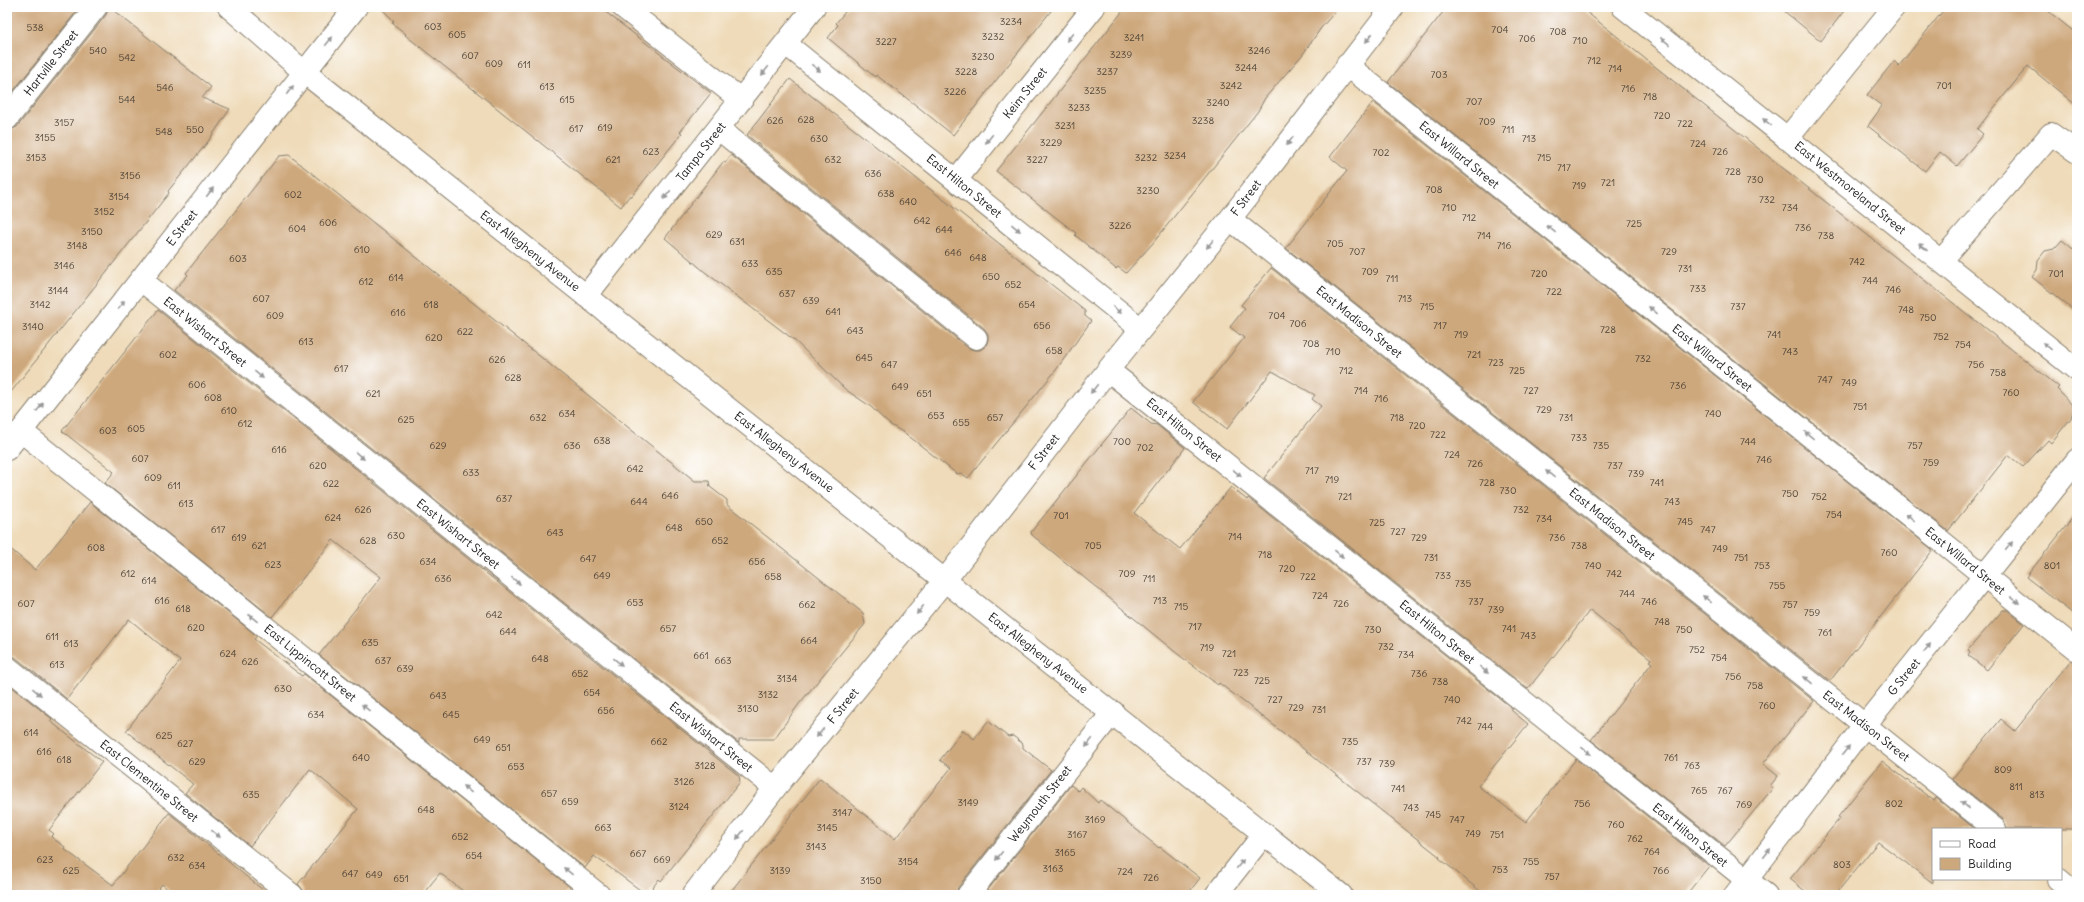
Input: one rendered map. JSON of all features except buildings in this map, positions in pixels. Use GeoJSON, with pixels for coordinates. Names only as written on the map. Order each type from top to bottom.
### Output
{"type":"FeatureCollection","features":[{"type":"Feature","properties":{"kind":"street","name":"Hartville Street"},"geometry":{"type":"LineString","coordinates":[[7,119],[96,7]]}},
{"type":"Feature","properties":{"kind":"street","name":"East Allegheny Avenue"},"geometry":{"type":"LineString","coordinates":[[229,7],[304,72],[1113,712],[1341,895]]}},
{"type":"Feature","properties":{"kind":"street","name":"E Street"},"geometry":{"type":"LineString","coordinates":[[7,449],[356,7]]}},
{"type":"Feature","properties":{"kind":"street"},"geometry":{"type":"LineString","coordinates":[[623,7],[741,100]]}},
{"type":"Feature","properties":{"kind":"street","name":"Tampa Street"},"geometry":{"type":"LineString","coordinates":[[586,296],[814,7]]}},
{"type":"Feature","properties":{"kind":"street","name":"Keim Street"},"geometry":{"type":"LineString","coordinates":[[956,180],[1094,7]]}},
{"type":"Feature","properties":{"kind":"street","name":"F Street"},"geometry":{"type":"LineString","coordinates":[[693,895],[775,788],[945,580],[1108,370],[1230,219],[1393,7]]}},
{"type":"Feature","properties":{"kind":"street","name":"East Westmoreland Street"},"geometry":{"type":"LineString","coordinates":[[1622,7],[2077,370]]}},
{"type":"Feature","properties":{"kind":"street"},"geometry":{"type":"LineString","coordinates":[[1788,139],[1894,7]]}},
{"type":"Feature","properties":{"kind":"street","name":"East Hilton Street"},"geometry":{"type":"LineString","coordinates":[[786,44],[1141,329]]}},
{"type":"Feature","properties":{"kind":"street","name":"East Willard Street"},"geometry":{"type":"LineString","coordinates":[[1347,65],[2077,650]]}},
{"type":"Feature","properties":{"kind":"street"},"geometry":{"type":"LineString","coordinates":[[719,129],[976,338]]}},
{"type":"Feature","properties":{"kind":"street"},"geometry":{"type":"LineString","coordinates":[[1941,261],[2051,134],[2077,152]]}},
{"type":"Feature","properties":{"kind":"street","name":"East Madison Street"},"geometry":{"type":"LineString","coordinates":[[1230,219],[1994,828]]}},
{"type":"Feature","properties":{"kind":"street","name":"East Wishart Street"},"geometry":{"type":"LineString","coordinates":[[141,280],[775,788]]}},
{"type":"Feature","properties":{"kind":"street","name":"East Hilton Street"},"geometry":{"type":"LineString","coordinates":[[1108,370],[1741,887],[1766,895]]}},
{"type":"Feature","properties":{"kind":"street","name":"East Lippincott Street"},"geometry":{"type":"LineString","coordinates":[[21,431],[599,895]]}},
{"type":"Feature","properties":{"kind":"street","name":"G Street"},"geometry":{"type":"LineString","coordinates":[[1741,887],[1866,725],[2077,460]]}},
{"type":"Feature","properties":{"kind":"street","name":"East Clementine Street"},"geometry":{"type":"LineString","coordinates":[[7,668],[292,895]]}},
{"type":"Feature","properties":{"kind":"street","name":"Weymouth Street"},"geometry":{"type":"LineString","coordinates":[[968,895],[1113,712]]}},
{"type":"Feature","properties":{"kind":"street"},"geometry":{"type":"LineString","coordinates":[[1216,895],[1264,834]]}},
{"type":"Feature","properties":{"kind":"street"},"geometry":{"type":"LineString","coordinates":[[2059,880],[2077,894]]}}]}
